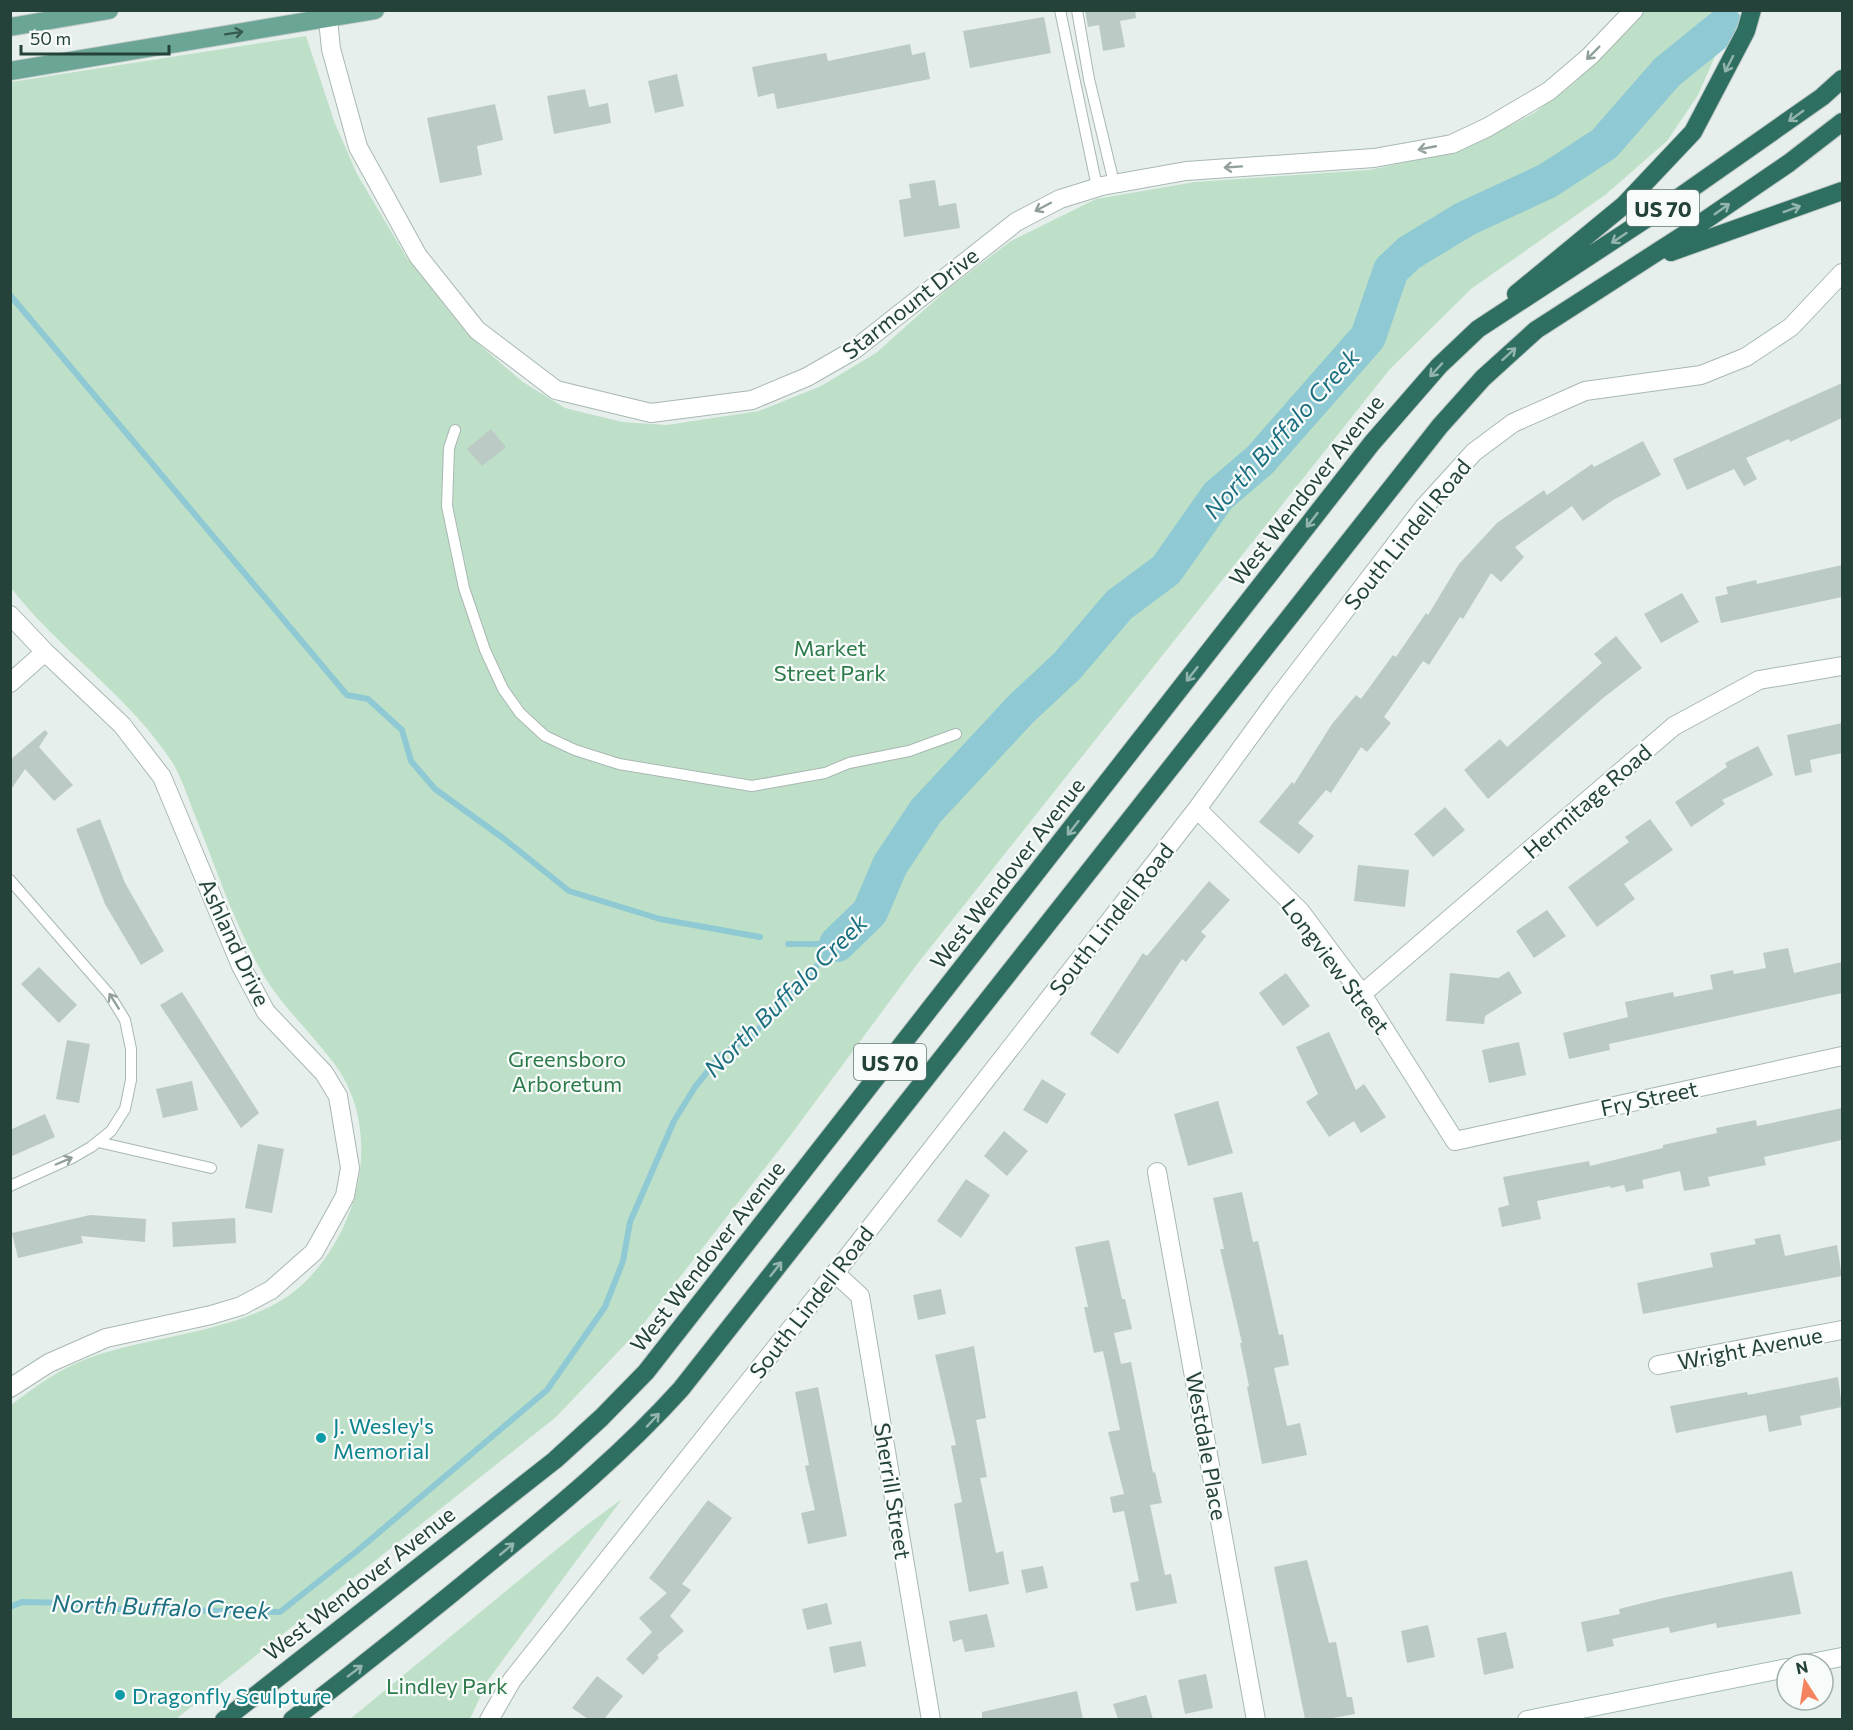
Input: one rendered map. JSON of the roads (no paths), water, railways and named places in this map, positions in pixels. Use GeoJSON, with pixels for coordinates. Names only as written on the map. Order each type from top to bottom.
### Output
{"type":"FeatureCollection","features":[{"type":"Feature","properties":{"kind":"highway"},"geometry":{"type":"LineString","coordinates":[[1478,329],[1535,277],[1624,204],[1693,132],[1746,31],[1752,10]]}},
{"type":"Feature","properties":{"kind":"highway","name":"West Wendover Avenue"},"geometry":{"type":"LineString","coordinates":[[224,1719],[555,1460],[646,1372],[1372,443],[1438,366],[1478,329],[1697,186],[1813,104],[1842,80]]}},
{"type":"Feature","properties":{"kind":"highway","name":"US 70"},"geometry":{"type":"LineString","coordinates":[[292,1719],[396,1641],[591,1479],[638,1436],[681,1389],[1440,426],[1483,378],[1536,330],[1780,169],[1842,122]]}},
{"type":"Feature","properties":{"kind":"highway"},"geometry":{"type":"LineString","coordinates":[[1638,264],[1842,191]]}},
{"type":"Feature","properties":{"kind":"main road"},"geometry":{"type":"LineString","coordinates":[[10,27],[109,10]]}},
{"type":"Feature","properties":{"kind":"main road"},"geometry":{"type":"LineString","coordinates":[[10,70],[328,14],[375,10]]}},
{"type":"Feature","properties":{"kind":"street","name":"Starmount Drive"},"geometry":{"type":"LineString","coordinates":[[328,14],[331,49],[358,147],[418,256],[477,330],[556,390],[651,413],[752,400],[807,377],[854,350],[1016,222],[1060,199],[1106,185],[1186,171],[1374,158],[1452,144],[1488,127],[1549,91],[1590,56],[1634,10]]}},
{"type":"Feature","properties":{"kind":"street","name":"South Lindell Road"},"geometry":{"type":"LineString","coordinates":[[489,1719],[512,1680],[835,1273],[1197,809],[1277,699],[1424,507],[1474,452],[1513,423],[1585,391],[1701,375],[1746,357],[1791,327],[1842,273]]}},
{"type":"Feature","properties":{"kind":"street","name":"Ashland Drive"},"geometry":{"type":"LineString","coordinates":[[10,615],[45,652],[122,725],[162,777],[241,966],[266,1012],[324,1073],[338,1096],[350,1168],[345,1196],[314,1252],[271,1290],[241,1306],[211,1315],[106,1338],[49,1363],[10,1388]]}},
{"type":"Feature","properties":{"kind":"street"},"geometry":{"type":"LineString","coordinates":[[10,683],[45,652]]}},
{"type":"Feature","properties":{"kind":"street","name":"Hermitage Road"},"geometry":{"type":"LineString","coordinates":[[1362,994],[1674,726],[1759,680],[1842,666]]}},
{"type":"Feature","properties":{"kind":"street","name":"Longview Street"},"geometry":{"type":"LineString","coordinates":[[1197,809],[1300,911],[1362,994],[1455,1141]]}},
{"type":"Feature","properties":{"kind":"street","name":"Fry Street"},"geometry":{"type":"LineString","coordinates":[[1455,1141],[1842,1056]]}},
{"type":"Feature","properties":{"kind":"street","name":"Westdale Place"},"geometry":{"type":"LineString","coordinates":[[1158,1172],[1256,1719]]}},
{"type":"Feature","properties":{"kind":"street","name":"Sherrill Street"},"geometry":{"type":"LineString","coordinates":[[835,1273],[860,1296],[931,1719]]}},
{"type":"Feature","properties":{"kind":"street","name":"Wright Avenue"},"geometry":{"type":"LineString","coordinates":[[1658,1365],[1842,1330]]}},
{"type":"Feature","properties":{"kind":"street"},"geometry":{"type":"LineString","coordinates":[[1527,1719],[1562,1717],[1775,1671]]}},
{"type":"Feature","properties":{"kind":"lane"},"geometry":{"type":"LineString","coordinates":[[1060,10],[1106,185]]}},
{"type":"Feature","properties":{"kind":"lane"},"geometry":{"type":"LineString","coordinates":[[1077,10],[1106,185]]}},
{"type":"Feature","properties":{"kind":"lane"},"geometry":{"type":"LineString","coordinates":[[455,429],[449,448],[447,506],[464,588],[485,650],[503,689],[520,713],[545,736],[575,750],[619,764],[752,786],[825,773],[849,763],[909,751],[956,734]]}},
{"type":"Feature","properties":{"kind":"lane"},"geometry":{"type":"LineString","coordinates":[[10,880],[109,994],[125,1020],[131,1049],[131,1080],[125,1109],[111,1131],[72,1158],[10,1186]]}},
{"type":"Feature","properties":{"kind":"lane"},"geometry":{"type":"LineString","coordinates":[[98,1142],[211,1168]]}},
{"type":"Feature","properties":{"kind":"waterway","name":"North Buffalo Creek"},"geometry":{"type":"LineString","coordinates":[[837,944],[870,912],[890,865],[926,811],[1022,708],[1067,666],[1119,605],[1166,570],[1218,496],[1260,460],[1368,337],[1391,270],[1409,253],[1465,219],[1547,181],[1604,144],[1667,72],[1725,25]]}},
{"type":"Feature","properties":{"kind":"waterway"},"geometry":{"type":"LineString","coordinates":[[10,295],[347,695],[368,699],[402,730],[411,761],[435,789],[503,838],[569,891],[660,919],[760,937]]}},
{"type":"Feature","properties":{"kind":"waterway"},"geometry":{"type":"LineString","coordinates":[[788,944],[837,944]]}},
{"type":"Feature","properties":{"kind":"waterway","name":"North Buffalo Creek"},"geometry":{"type":"LineString","coordinates":[[10,1607],[22,1602],[74,1603],[119,1609],[280,1612],[357,1551],[547,1390],[605,1307],[623,1261],[630,1222],[674,1121],[695,1087],[721,1055],[753,1035],[837,944]]}},
{"type":"Feature","properties":{"kind":"place","name":"J. Wesley's Memorial"},"geometry":{"type":"Point","coordinates":[321,1438]}},
{"type":"Feature","properties":{"kind":"place","name":"Dragonfly Sculpture"},"geometry":{"type":"Point","coordinates":[120,1695]}},
{"type":"Feature","properties":{"kind":"park label","name":"Market Street Park"},"geometry":{"type":"Point","coordinates":[830,660]}},
{"type":"Feature","properties":{"kind":"park label","name":"Greensboro Arboretum"},"geometry":{"type":"Point","coordinates":[567,1070]}},
{"type":"Feature","properties":{"kind":"park label","name":"Lindley Park"},"geometry":{"type":"Point","coordinates":[447,1685]}}]}
